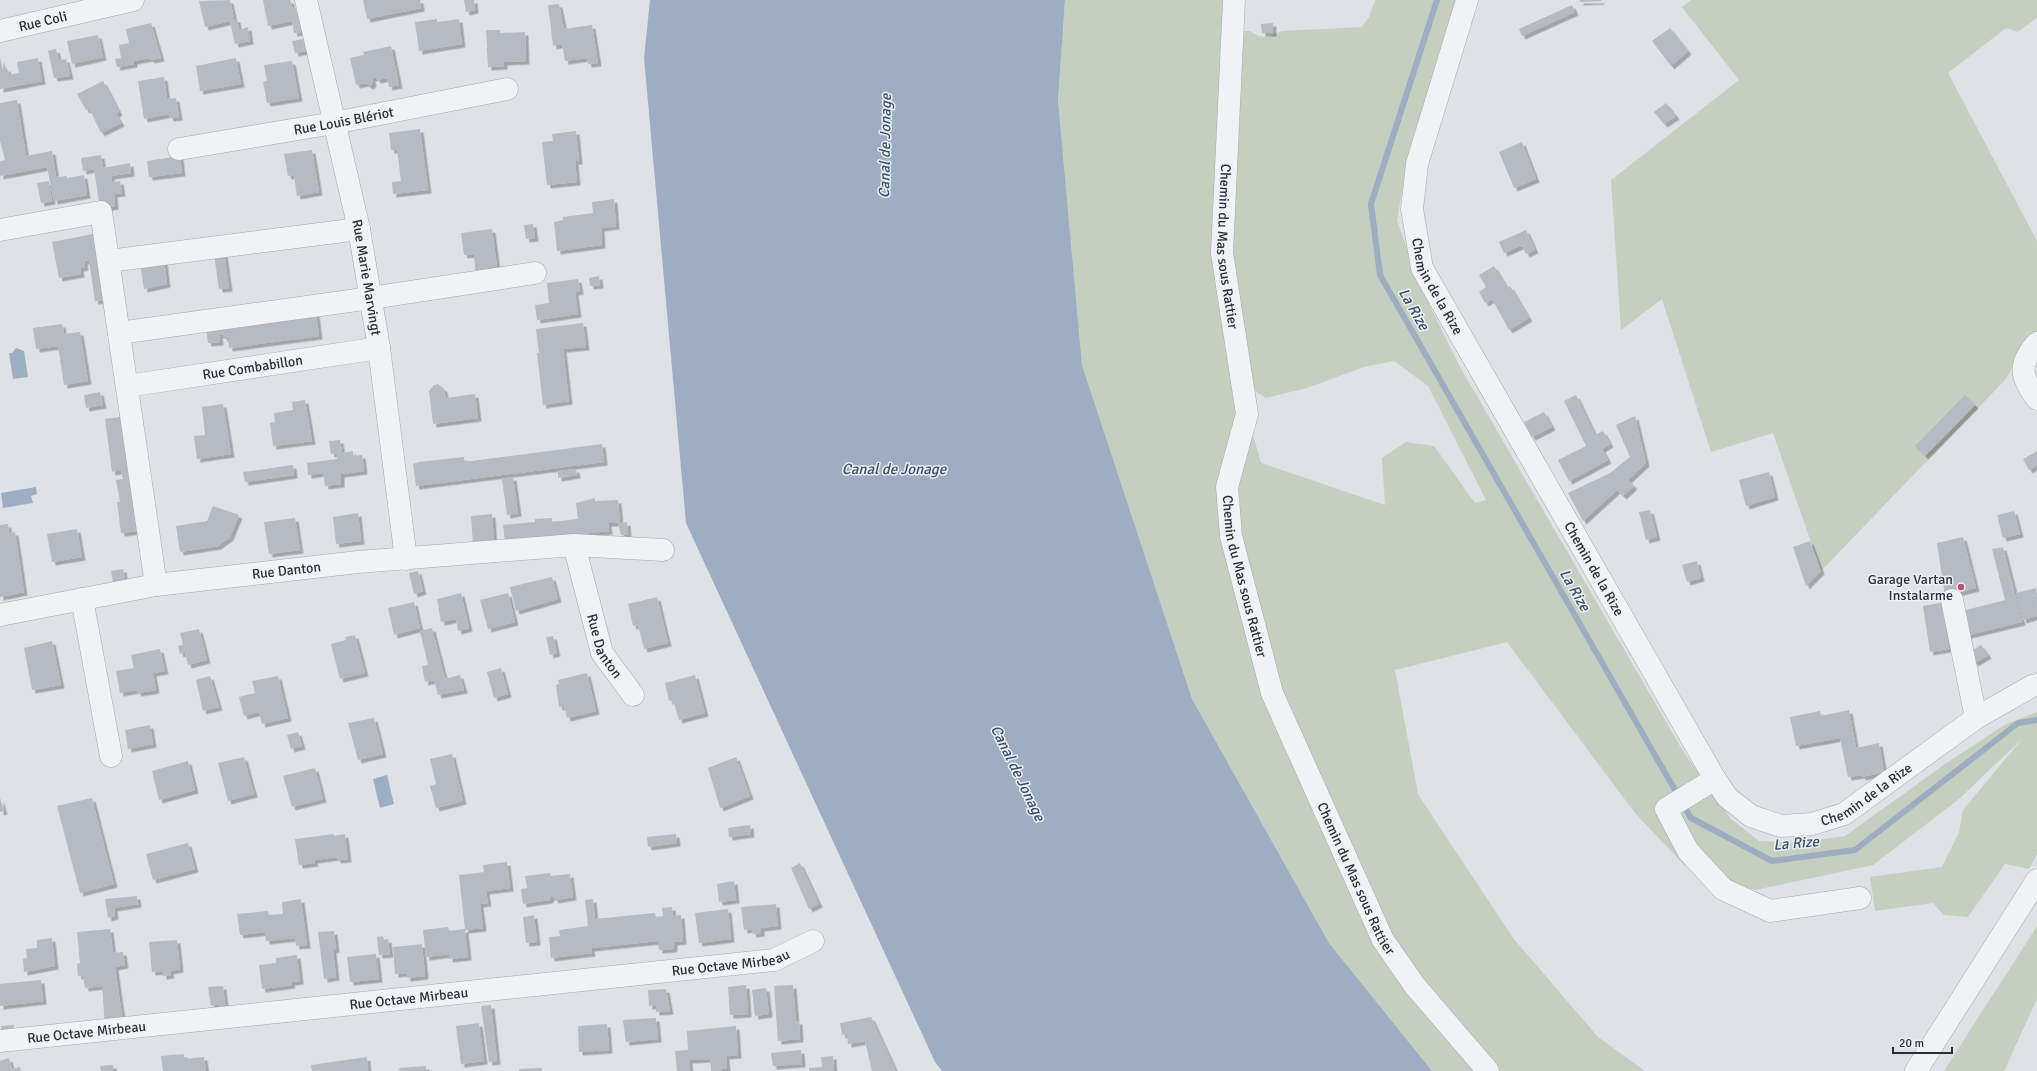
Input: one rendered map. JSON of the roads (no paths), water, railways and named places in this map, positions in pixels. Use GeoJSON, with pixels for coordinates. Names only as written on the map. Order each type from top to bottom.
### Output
{"type":"FeatureCollection","features":[{"type":"Feature","properties":{"kind":"street","name":"Rue Coli"},"geometry":{"type":"LineString","coordinates":[[0,32],[133,0]]}},
{"type":"Feature","properties":{"kind":"street","name":"Rue Marie Marvingt"},"geometry":{"type":"LineString","coordinates":[[306,0],[359,229],[379,348],[406,559]]}},
{"type":"Feature","properties":{"kind":"street","name":"Chemin du Mas sous Rattier"},"geometry":{"type":"LineString","coordinates":[[1234,0],[1222,253],[1248,414],[1227,487],[1231,536],[1272,693],[1383,940],[1415,986],[1488,1071]]}},
{"type":"Feature","properties":{"kind":"street","name":"Chemin de la Rize"},"geometry":{"type":"LineString","coordinates":[[1467,0],[1417,164],[1412,209],[1422,268],[1708,783],[1751,816],[1781,826],[1812,824],[1844,814],[1976,718],[2032,686],[2037,685]]}},
{"type":"Feature","properties":{"kind":"street","name":"Rue Louis Blériot"},"geometry":{"type":"LineString","coordinates":[[179,149],[334,123],[507,89]]}},
{"type":"Feature","properties":{"kind":"street"},"geometry":{"type":"LineString","coordinates":[[0,230],[100,212],[156,585]]}},
{"type":"Feature","properties":{"kind":"street"},"geometry":{"type":"LineString","coordinates":[[108,261],[359,229]]}},
{"type":"Feature","properties":{"kind":"street"},"geometry":{"type":"LineString","coordinates":[[119,333],[371,298],[535,273]]}},
{"type":"Feature","properties":{"kind":"street"},"geometry":{"type":"LineString","coordinates":[[2037,343],[2026,357],[2024,367],[2026,380],[2037,399]]}},
{"type":"Feature","properties":{"kind":"street","name":"Rue Combabillon"},"geometry":{"type":"LineString","coordinates":[[127,386],[379,348]]}},
{"type":"Feature","properties":{"kind":"street","name":"Rue Danton"},"geometry":{"type":"LineString","coordinates":[[574,546],[602,653],[633,696]]}},
{"type":"Feature","properties":{"kind":"street","name":"Rue Danton"},"geometry":{"type":"LineString","coordinates":[[0,615],[156,585],[406,559],[574,546],[663,550]]}},
{"type":"Feature","properties":{"kind":"street"},"geometry":{"type":"LineString","coordinates":[[82,599],[111,756]]}},
{"type":"Feature","properties":{"kind":"street"},"geometry":{"type":"LineString","coordinates":[[1952,600],[1976,718]]}},
{"type":"Feature","properties":{"kind":"street"},"geometry":{"type":"LineString","coordinates":[[1708,783],[1666,809],[1688,851],[1723,889],[1770,910],[1860,898]]}},
{"type":"Feature","properties":{"kind":"street"},"geometry":{"type":"LineString","coordinates":[[1916,1071],[2037,880]]}},
{"type":"Feature","properties":{"kind":"street","name":"Rue Octave Mirbeau"},"geometry":{"type":"LineString","coordinates":[[0,1041],[774,960],[813,941]]}},
{"type":"Feature","properties":{"kind":"water","name":"Canal de Jonage"},"geometry":{"type":"Polygon","coordinates":[[[650,0],[1065,0],[1058,100],[1082,365],[1192,699],[1329,943],[1432,1071],[942,1071],[935,1062],[686,523],[644,58],[650,0]]]}},
{"type":"Feature","properties":{"kind":"water"},"geometry":{"type":"Polygon","coordinates":[[[16,348],[24,351],[28,377],[13,379],[9,353],[12,353],[16,348]]]}},
{"type":"Feature","properties":{"kind":"water"},"geometry":{"type":"Polygon","coordinates":[[[36,487],[37,494],[31,496],[33,503],[3,508],[1,493],[36,487]]]}},
{"type":"Feature","properties":{"kind":"water"},"geometry":{"type":"Polygon","coordinates":[[[387,775],[394,804],[380,808],[373,779],[387,775]]]}},
{"type":"Feature","properties":{"kind":"waterway","name":"La Rize"},"geometry":{"type":"LineString","coordinates":[[1437,0],[1371,204],[1380,275],[1691,818],[1772,861],[1855,850],[2018,723],[2037,720]]}},
{"type":"Feature","properties":{"kind":"place","name":"Garage Vartan Instalarme"},"geometry":{"type":"Point","coordinates":[1961,587]}}]}
